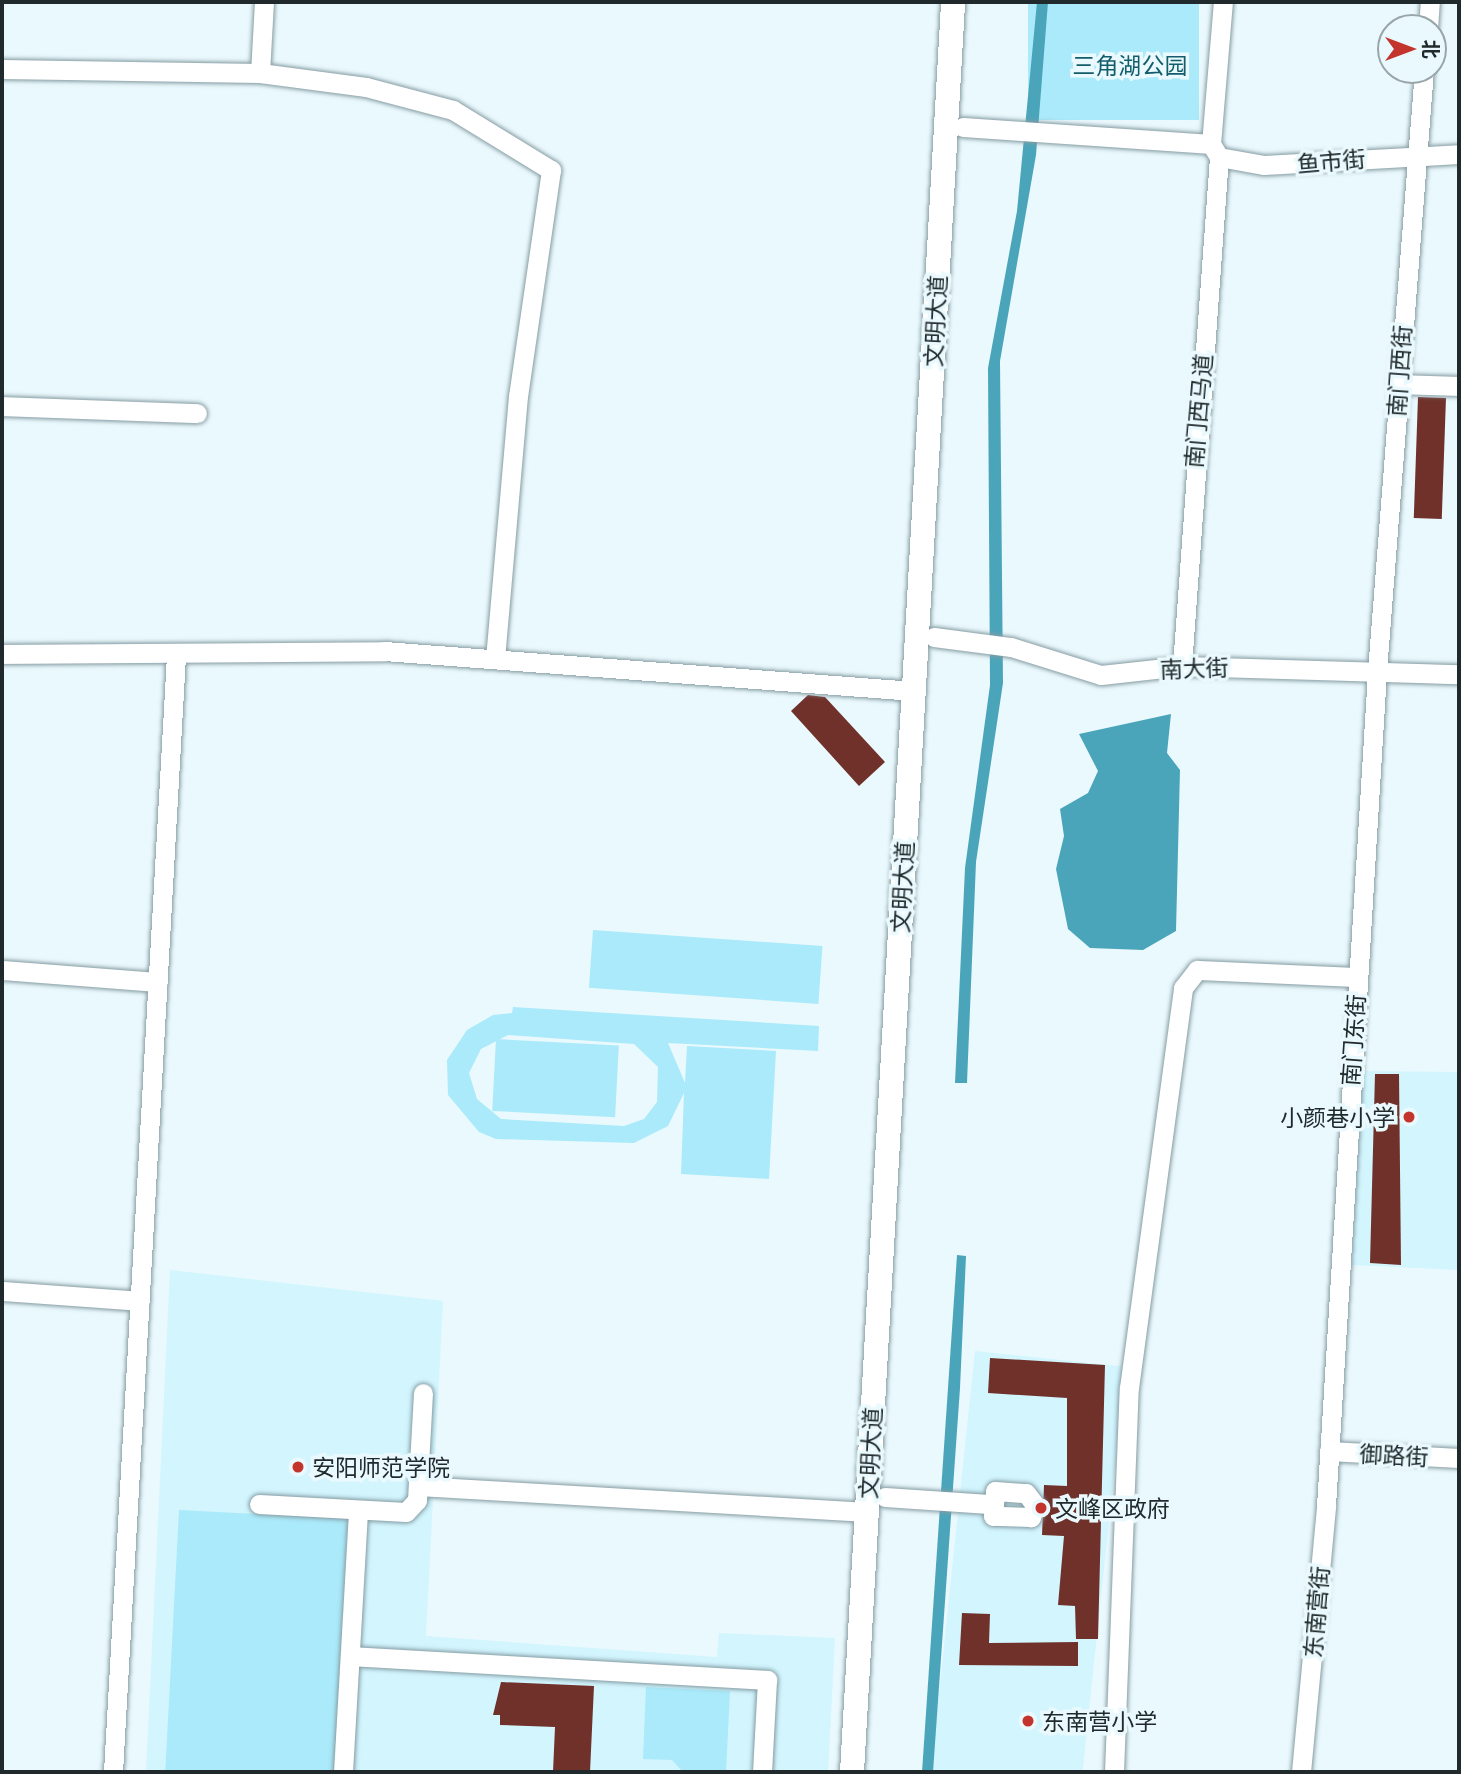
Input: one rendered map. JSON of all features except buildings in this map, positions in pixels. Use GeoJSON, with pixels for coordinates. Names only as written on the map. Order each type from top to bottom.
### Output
{"type":"FeatureCollection","features":[{"type":"Feature","properties":{"kind":"main road","name":"文明大道"},"geometry":{"type":"LineString","coordinates":[[869,1772],[876,1504],[914,691],[953,2]]}},
{"type":"Feature","properties":{"kind":"main road","name":"文明大道"},"geometry":{"type":"LineString","coordinates":[[852,1772],[876,1504],[934,637],[970,2]]}},
{"type":"Feature","properties":{"kind":"street"},"geometry":{"type":"LineString","coordinates":[[260,73],[264,2]]}},
{"type":"Feature","properties":{"kind":"street","name":"南门西马道"},"geometry":{"type":"LineString","coordinates":[[1182,666],[1223,2]]}},
{"type":"Feature","properties":{"kind":"street"},"geometry":{"type":"LineString","coordinates":[[2,69],[260,73],[366,87],[453,110],[551,170],[518,396],[495,658]]}},
{"type":"Feature","properties":{"kind":"street","name":"南门西街"},"geometry":{"type":"LineString","coordinates":[[1377,671],[1423,84]]}},
{"type":"Feature","properties":{"kind":"street","name":"鱼市街"},"geometry":{"type":"LineString","coordinates":[[963,127],[1032,131],[1215,151],[1290,165],[1459,153]]}},
{"type":"Feature","properties":{"kind":"street"},"geometry":{"type":"LineString","coordinates":[[1398,384],[1459,386]]}},
{"type":"Feature","properties":{"kind":"street"},"geometry":{"type":"LineString","coordinates":[[2,406],[197,413]]}},
{"type":"Feature","properties":{"kind":"street","name":"南大街"},"geometry":{"type":"LineString","coordinates":[[934,637],[1011,648],[1101,675],[1182,666],[1459,674]]}},
{"type":"Feature","properties":{"kind":"street"},"geometry":{"type":"LineString","coordinates":[[2,654],[384,651],[914,691]]}},
{"type":"Feature","properties":{"kind":"street"},"geometry":{"type":"LineString","coordinates":[[113,1772],[176,654]]}},
{"type":"Feature","properties":{"kind":"street","name":"南门东街"},"geometry":{"type":"LineString","coordinates":[[1329,1451],[1377,671]]}},
{"type":"Feature","properties":{"kind":"street"},"geometry":{"type":"LineString","coordinates":[[2,970],[158,982]]}},
{"type":"Feature","properties":{"kind":"street"},"geometry":{"type":"LineString","coordinates":[[1114,1772],[1129,1388],[1183,988],[1197,970],[1357,977]]}},
{"type":"Feature","properties":{"kind":"street"},"geometry":{"type":"LineString","coordinates":[[2,1291],[140,1301]]}},
{"type":"Feature","properties":{"kind":"street"},"geometry":{"type":"LineString","coordinates":[[259,1504],[406,1512],[417,1500],[423,1393]]}},
{"type":"Feature","properties":{"kind":"street","name":"御路街"},"geometry":{"type":"LineString","coordinates":[[1329,1451],[1459,1458]]}},
{"type":"Feature","properties":{"kind":"street","name":"东南营街"},"geometry":{"type":"LineString","coordinates":[[1301,1772],[1329,1451]]}},
{"type":"Feature","properties":{"kind":"street"},"geometry":{"type":"LineString","coordinates":[[418,1486],[876,1504],[929,1501],[989,1504]]}},
{"type":"Feature","properties":{"kind":"street"},"geometry":{"type":"LineString","coordinates":[[344,1772],[358,1510]]}},
{"type":"Feature","properties":{"kind":"street"},"geometry":{"type":"LineString","coordinates":[[350,1656],[767,1680],[762,1772]]}},
{"type":"Feature","properties":{"kind":"shaded area"},"geometry":{"type":"Polygon","coordinates":[[[1037,2],[1048,2],[1036,155],[1000,361],[1003,683],[976,862],[967,1083],[955,1083],[965,868],[990,685],[988,368],[1017,211],[1037,2]]]}},
{"type":"Feature","properties":{"kind":"shaded area"},"geometry":{"type":"Polygon","coordinates":[[[1171,714],[1167,753],[1180,770],[1176,931],[1143,950],[1090,948],[1068,929],[1056,869],[1064,836],[1060,809],[1088,793],[1098,771],[1079,734],[1171,714]]]}},
{"type":"Feature","properties":{"kind":"shaded area","name":"小颜巷小学"},"geometry":{"type":"Polygon","coordinates":[[[1459,1048],[1459,1270],[1352,1265],[1362,1071],[1458,1072],[1459,1048]]]}},
{"type":"Feature","properties":{"kind":"shaded area"},"geometry":{"type":"Polygon","coordinates":[[[957,1255],[966,1256],[960,1388],[933,1772],[922,1772],[957,1255]]]}},
{"type":"Feature","properties":{"kind":"shaded area","name":"安阳师范学院"},"geometry":{"type":"Polygon","coordinates":[[[170,1270],[443,1301],[426,1636],[717,1657],[719,1633],[835,1638],[828,1772],[146,1772],[170,1270]]]}},
{"type":"Feature","properties":{"kind":"shaded area","name":"文峰区政府"},"geometry":{"type":"Polygon","coordinates":[[[975,1351],[1125,1367],[1083,1772],[931,1771],[975,1351]]]}},
{"type":"Feature","properties":{"kind":"green space","name":"三角湖公园"},"geometry":{"type":"Polygon","coordinates":[[[1028,2],[1199,2],[1199,120],[1028,120],[1028,2]]]}},
{"type":"Feature","properties":{"kind":"green space"},"geometry":{"type":"Polygon","coordinates":[[[593,930],[822,946],[818,1004],[589,988],[593,930]]]}},
{"type":"Feature","properties":{"kind":"green space"},"geometry":{"type":"Polygon","coordinates":[[[513,1007],[819,1026],[818,1051],[668,1043],[685,1083],[687,1046],[776,1051],[769,1179],[681,1174],[684,1093],[668,1126],[634,1143],[496,1139],[479,1132],[448,1095],[447,1060],[467,1030],[493,1015],[512,1013],[513,1007]],[[508,1035],[481,1049],[469,1073],[477,1099],[501,1119],[624,1126],[644,1119],[657,1102],[658,1067],[634,1044],[508,1035]]]}},
{"type":"Feature","properties":{"kind":"green space"},"geometry":{"type":"Polygon","coordinates":[[[496,1039],[619,1045],[615,1117],[492,1111],[496,1039]]]}},
{"type":"Feature","properties":{"kind":"green space"},"geometry":{"type":"Polygon","coordinates":[[[179,1510],[348,1519],[335,1772],[165,1772],[179,1510]]]}},
{"type":"Feature","properties":{"kind":"green space"},"geometry":{"type":"Polygon","coordinates":[[[646,1687],[730,1691],[726,1772],[683,1772],[672,1760],[643,1759],[646,1687]]]}},
{"type":"Feature","properties":{"kind":"place","name":"小颜巷小学"},"geometry":{"type":"Point","coordinates":[1409,1117]}},
{"type":"Feature","properties":{"kind":"place","name":"安阳师范学院"},"geometry":{"type":"Point","coordinates":[298,1467]}},
{"type":"Feature","properties":{"kind":"place","name":"文峰区政府"},"geometry":{"type":"Point","coordinates":[1041,1508]}},
{"type":"Feature","properties":{"kind":"place","name":"东南营小学"},"geometry":{"type":"Point","coordinates":[1028,1721]}}]}
